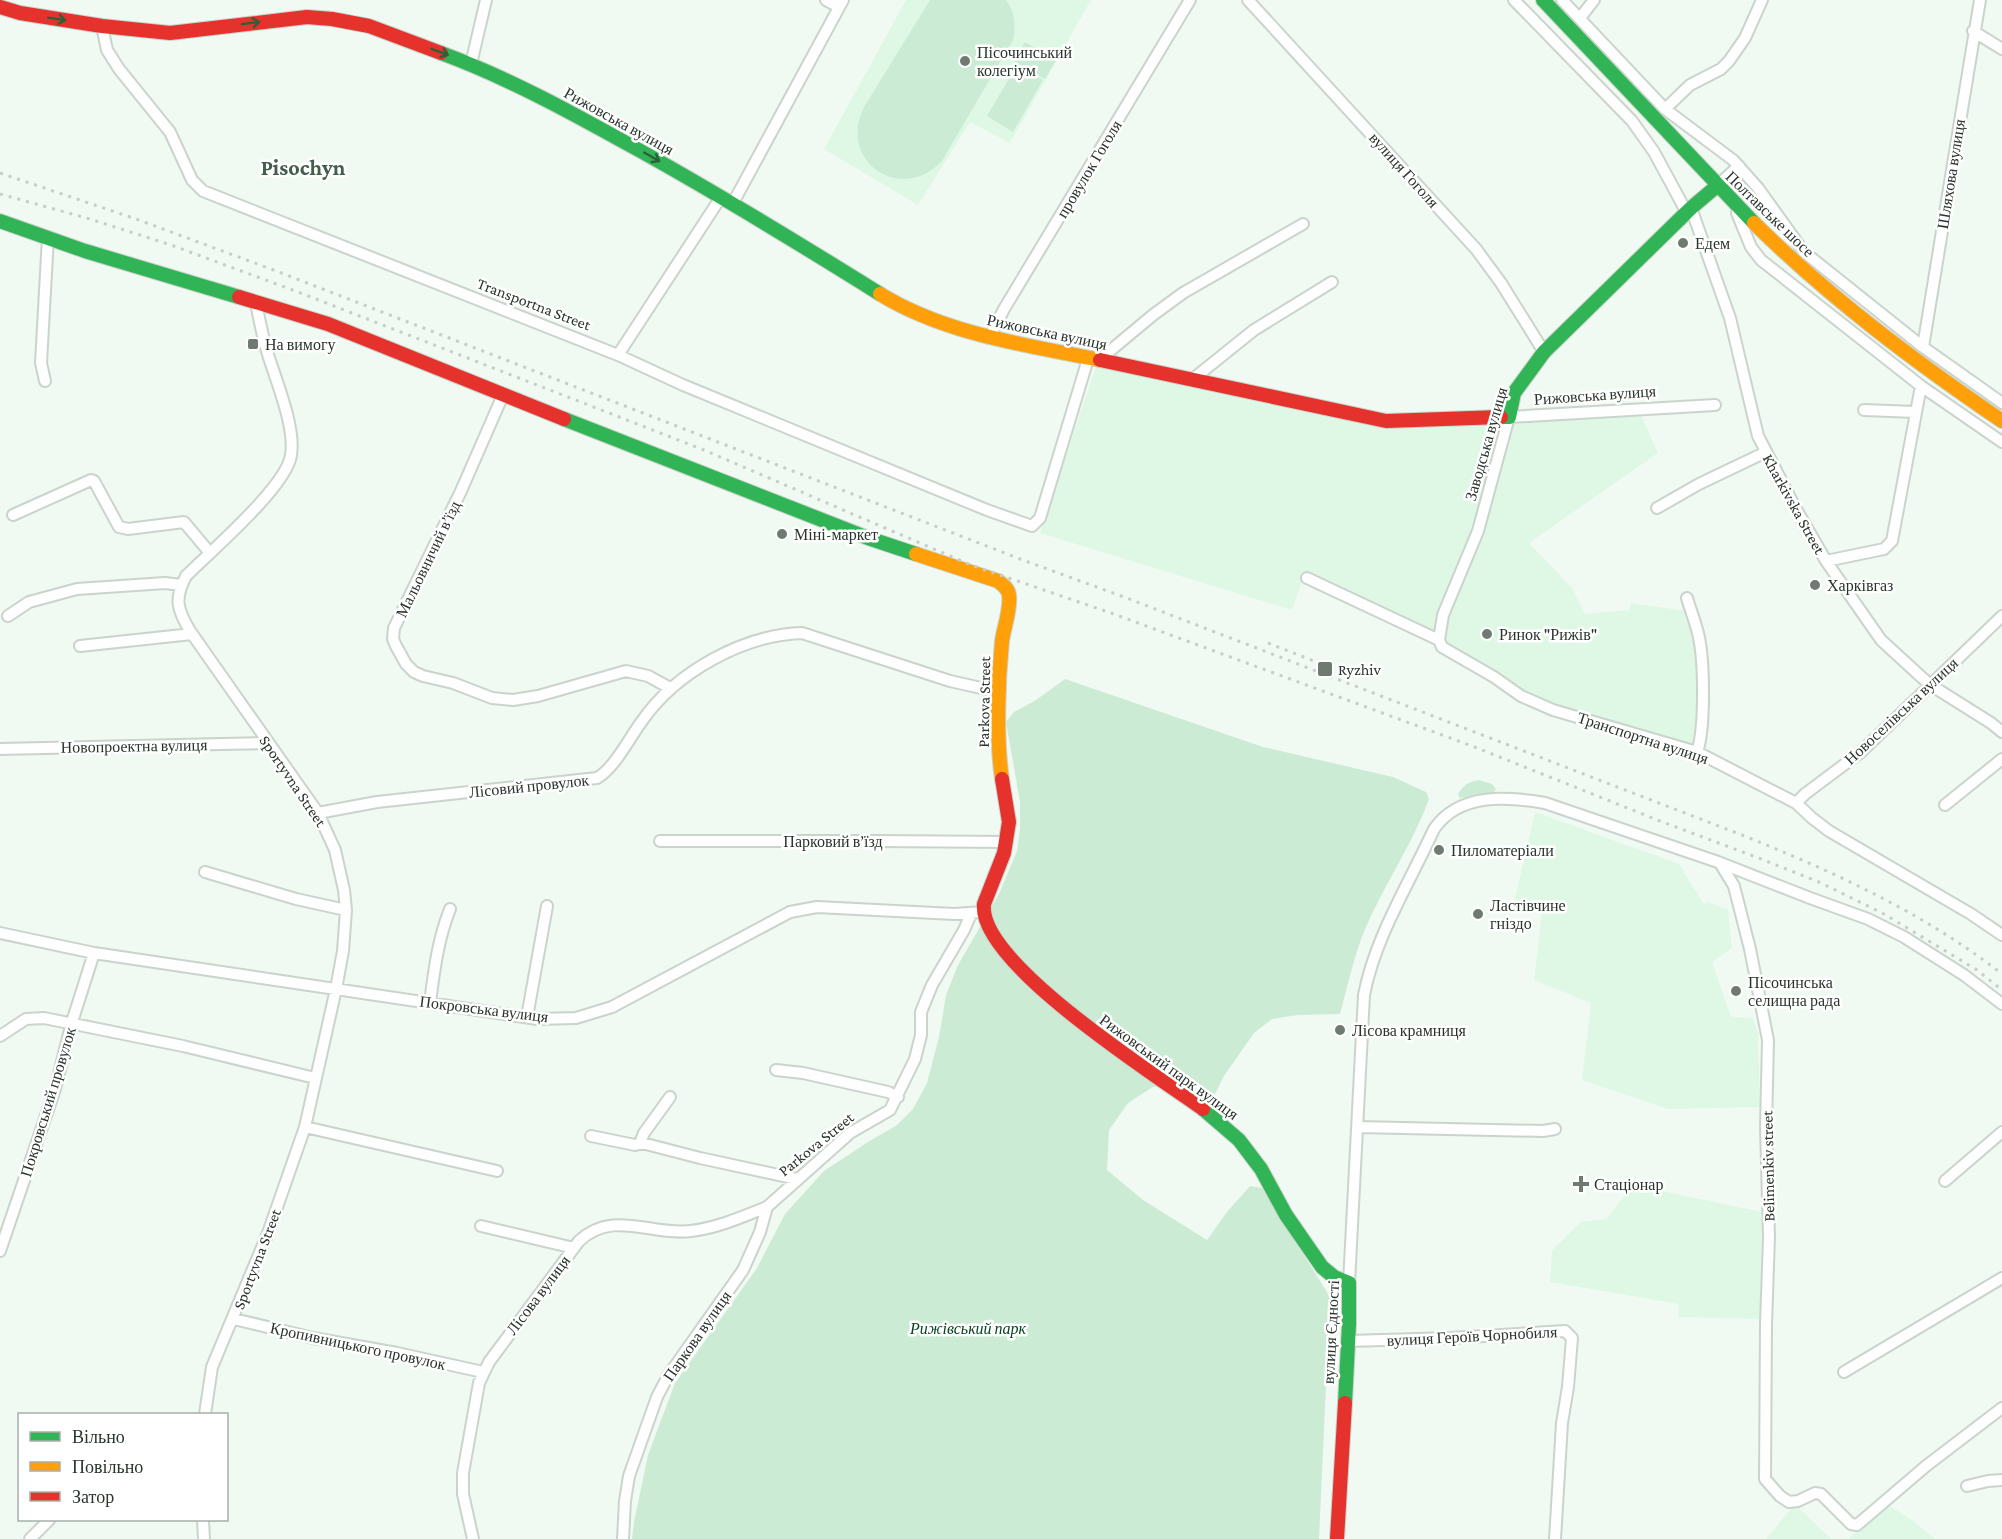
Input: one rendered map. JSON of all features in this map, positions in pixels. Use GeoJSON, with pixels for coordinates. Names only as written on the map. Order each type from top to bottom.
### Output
{"type":"FeatureCollection","features":[{"type":"Feature","properties":{"kind":"main road","name":"Полтавське шосе"},"geometry":{"type":"LineString","coordinates":[[1543,0],[1732,202],[1788,256],[1851,310],[2002,421]]}},
{"type":"Feature","properties":{"kind":"main road","name":"Рижовська вулиця"},"geometry":{"type":"LineString","coordinates":[[0,7],[20,13],[102,26],[170,33],[307,17],[369,26],[471,63],[578,116],[727,200],[903,308],[989,338],[1386,421],[1509,417]]}},
{"type":"Feature","properties":{"kind":"main road","name":"Заводська вулиця"},"geometry":{"type":"LineString","coordinates":[[1509,417],[1514,393],[1544,352],[1689,210],[1717,186]]}},
{"type":"Feature","properties":{"kind":"main road"},"geometry":{"type":"LineString","coordinates":[[0,221],[85,250],[328,324],[503,395]]}},
{"type":"Feature","properties":{"kind":"main road","name":"Parkova Street"},"geometry":{"type":"LineString","coordinates":[[503,395],[868,538],[998,581],[1006,587],[1009,596],[1002,641],[999,692],[1000,765],[1009,822],[1004,854],[977,913]]}},
{"type":"Feature","properties":{"kind":"main road","name":"Рижовський парк вулиця"},"geometry":{"type":"LineString","coordinates":[[977,913],[993,938],[1050,997],[1079,1021],[1206,1111],[1239,1140],[1261,1169],[1286,1215],[1316,1259],[1334,1277],[1349,1283]]}},
{"type":"Feature","properties":{"kind":"main road","name":"вулиця Єдності"},"geometry":{"type":"LineString","coordinates":[[1337,1539],[1349,1283]]}},
{"type":"Feature","properties":{"kind":"street"},"geometry":{"type":"LineString","coordinates":[[471,63],[486,0]]}},
{"type":"Feature","properties":{"kind":"street"},"geometry":{"type":"LineString","coordinates":[[618,355],[727,200],[841,4],[826,0]]}},
{"type":"Feature","properties":{"kind":"street","name":"провулок Гоголя"},"geometry":{"type":"LineString","coordinates":[[989,338],[1004,309],[1190,0]]}},
{"type":"Feature","properties":{"kind":"street","name":"вулиця Гоголя"},"geometry":{"type":"LineString","coordinates":[[1248,0],[1476,249],[1501,283],[1544,352]]}},
{"type":"Feature","properties":{"kind":"street","name":"Kharkivska Street"},"geometry":{"type":"LineString","coordinates":[[1514,0],[1632,121],[1654,152],[1689,210],[1730,318],[1758,436],[1826,561],[1881,640],[1929,684],[2002,732]]}},
{"type":"Feature","properties":{"kind":"street"},"geometry":{"type":"LineString","coordinates":[[1562,0],[1665,109],[1738,166],[1758,188],[1804,252],[1923,347],[2002,403]]}},
{"type":"Feature","properties":{"kind":"street"},"geometry":{"type":"LineString","coordinates":[[1580,18],[1594,0]]}},
{"type":"Feature","properties":{"kind":"street"},"geometry":{"type":"LineString","coordinates":[[1665,109],[1690,85],[1721,69],[1729,62],[1745,38],[1762,0]]}},
{"type":"Feature","properties":{"kind":"street","name":"Шляхова вулиця"},"geometry":{"type":"LineString","coordinates":[[1923,347],[1973,31],[1980,0]]}},
{"type":"Feature","properties":{"kind":"street","name":"Transportna Street"},"geometry":{"type":"LineString","coordinates":[[102,26],[107,50],[119,69],[170,132],[192,180],[203,191],[618,355],[770,421],[987,510],[1032,526],[1040,518],[1093,360]]}},
{"type":"Feature","properties":{"kind":"street"},"geometry":{"type":"LineString","coordinates":[[1973,31],[2002,49]]}},
{"type":"Feature","properties":{"kind":"street"},"geometry":{"type":"LineString","coordinates":[[1717,186],[1738,166]]}},
{"type":"Feature","properties":{"kind":"street"},"geometry":{"type":"LineString","coordinates":[[1732,202],[1751,248],[1761,260],[1921,386],[2002,441]]}},
{"type":"Feature","properties":{"kind":"street"},"geometry":{"type":"LineString","coordinates":[[1093,360],[1183,293],[1303,224]]}},
{"type":"Feature","properties":{"kind":"street"},"geometry":{"type":"LineString","coordinates":[[45,381],[41,363],[48,237]]}},
{"type":"Feature","properties":{"kind":"street"},"geometry":{"type":"LineString","coordinates":[[1193,379],[1254,330],[1332,282]]}},
{"type":"Feature","properties":{"kind":"street"},"geometry":{"type":"LineString","coordinates":[[8,616],[29,602],[76,589],[165,583],[181,585],[186,576],[275,488],[287,470],[291,455],[291,438],[282,395],[266,348],[256,303]]}},
{"type":"Feature","properties":{"kind":"street"},"geometry":{"type":"LineString","coordinates":[[1826,561],[1884,549],[1891,543],[1921,386]]}},
{"type":"Feature","properties":{"kind":"street","name":"Мальовничий в’їзд"},"geometry":{"type":"LineString","coordinates":[[503,395],[461,491],[394,628],[393,639],[406,664],[414,672],[423,676],[453,683],[492,698],[504,700],[538,696],[626,671],[648,676],[670,688]]}},
{"type":"Feature","properties":{"kind":"street","name":"Рижовська вулиця"},"geometry":{"type":"LineString","coordinates":[[1509,417],[1715,405]]}},
{"type":"Feature","properties":{"kind":"street"},"geometry":{"type":"LineString","coordinates":[[1864,410],[1916,412]]}},
{"type":"Feature","properties":{"kind":"street","name":"Заводська вулиця"},"geometry":{"type":"LineString","coordinates":[[1439,640],[1443,615],[1478,531],[1509,417]]}},
{"type":"Feature","properties":{"kind":"street"},"geometry":{"type":"LineString","coordinates":[[1657,508],[1699,484],[1766,452]]}},
{"type":"Feature","properties":{"kind":"street"},"geometry":{"type":"LineString","coordinates":[[13,515],[88,481],[94,481],[119,527],[128,529],[184,522],[210,553]]}},
{"type":"Feature","properties":{"kind":"street","name":"Транспортна вулиця"},"geometry":{"type":"LineString","coordinates":[[1307,578],[1439,640],[1442,647],[1494,677],[1521,696],[1553,710],[1697,752],[1796,803],[1828,831],[1971,914],[2002,935]]}},
{"type":"Feature","properties":{"kind":"street","name":"Sportyvna Street"},"geometry":{"type":"LineString","coordinates":[[181,585],[178,593],[181,616],[318,813],[327,831],[340,870],[346,910],[343,951],[305,1127],[275,1214],[234,1319],[212,1367],[204,1413]]}},
{"type":"Feature","properties":{"kind":"street"},"geometry":{"type":"LineString","coordinates":[[1687,598],[1700,641],[1701,653],[1702,723],[1701,741],[1697,752]]}},
{"type":"Feature","properties":{"kind":"street","name":"Новоселівська вулиця"},"geometry":{"type":"LineString","coordinates":[[1796,803],[1861,752],[2002,616]]}},
{"type":"Feature","properties":{"kind":"street","name":"Лісовий провулок"},"geometry":{"type":"LineString","coordinates":[[318,813],[377,802],[597,778],[608,770],[650,709],[670,688],[733,650],[774,636],[802,633],[950,681],[999,692]]}},
{"type":"Feature","properties":{"kind":"street"},"geometry":{"type":"LineString","coordinates":[[80,646],[145,637],[192,634]]}},
{"type":"Feature","properties":{"kind":"street","name":"Новопроектна вулиця"},"geometry":{"type":"LineString","coordinates":[[0,749],[268,743]]}},
{"type":"Feature","properties":{"kind":"street"},"geometry":{"type":"LineString","coordinates":[[1945,805],[2002,759]]}},
{"type":"Feature","properties":{"kind":"street","name":"вулиця Єдності"},"geometry":{"type":"LineString","coordinates":[[1349,1283],[1364,995],[1367,975],[1380,940],[1434,829],[1443,816],[1461,805],[1480,801],[1527,800],[1545,803],[1718,862]]}},
{"type":"Feature","properties":{"kind":"street","name":"Парковий в’їзд"},"geometry":{"type":"LineString","coordinates":[[660,842],[1007,842]]}},
{"type":"Feature","properties":{"kind":"street"},"geometry":{"type":"LineString","coordinates":[[1718,862],[1868,919],[1964,975],[2002,1004]]}},
{"type":"Feature","properties":{"kind":"street","name":"Belimenkiv street"},"geometry":{"type":"LineString","coordinates":[[1718,862],[1734,886],[1750,949],[1768,1040],[1766,1127],[1769,1237],[1765,1479],[1780,1496],[1789,1502],[1798,1501],[1815,1493],[1821,1494],[1851,1524],[1857,1525],[1926,1466],[2002,1408]]}},
{"type":"Feature","properties":{"kind":"street"},"geometry":{"type":"LineString","coordinates":[[205,872],[296,899],[346,910]]}},
{"type":"Feature","properties":{"kind":"street"},"geometry":{"type":"LineString","coordinates":[[527,1017],[547,906]]}},
{"type":"Feature","properties":{"kind":"street","name":"Покровська вулиця"},"geometry":{"type":"LineString","coordinates":[[0,933],[94,953],[430,1003],[527,1017],[576,1018],[612,1007],[790,912],[817,907],[977,913]]}},
{"type":"Feature","properties":{"kind":"street"},"geometry":{"type":"LineString","coordinates":[[430,1003],[443,925],[450,909]]}},
{"type":"Feature","properties":{"kind":"street","name":"Parkova Street"},"geometry":{"type":"LineString","coordinates":[[767,1207],[850,1133],[890,1110],[915,1059],[921,1035],[921,1012],[932,985],[964,930],[977,913]]}},
{"type":"Feature","properties":{"kind":"street","name":"Покровський провулок"},"geometry":{"type":"LineString","coordinates":[[0,1251],[55,1089],[72,1022],[94,953]]}},
{"type":"Feature","properties":{"kind":"street"},"geometry":{"type":"LineString","coordinates":[[0,1036],[22,1021],[33,1018],[72,1022],[315,1078]]}},
{"type":"Feature","properties":{"kind":"street"},"geometry":{"type":"LineString","coordinates":[[776,1070],[803,1073],[888,1092],[898,1097]]}},
{"type":"Feature","properties":{"kind":"street"},"geometry":{"type":"LineString","coordinates":[[640,1143],[644,1133],[670,1097]]}},
{"type":"Feature","properties":{"kind":"street"},"geometry":{"type":"LineString","coordinates":[[305,1127],[497,1171]]}},
{"type":"Feature","properties":{"kind":"street"},"geometry":{"type":"LineString","coordinates":[[1358,1127],[1543,1131],[1555,1129]]}},
{"type":"Feature","properties":{"kind":"street"},"geometry":{"type":"LineString","coordinates":[[1945,1181],[2002,1132]]}},
{"type":"Feature","properties":{"kind":"street"},"geometry":{"type":"LineString","coordinates":[[591,1136],[635,1145],[640,1143],[797,1179]]}},
{"type":"Feature","properties":{"kind":"street","name":"Лісова вулиця"},"geometry":{"type":"LineString","coordinates":[[473,1539],[463,1494],[463,1473],[479,1383],[483,1372],[574,1248],[592,1230],[608,1225],[689,1231],[737,1219],[767,1207]]}},
{"type":"Feature","properties":{"kind":"street","name":"Паркова вулиця"},"geometry":{"type":"LineString","coordinates":[[623,1539],[629,1476],[657,1397],[668,1376],[744,1270],[760,1232],[767,1207]]}},
{"type":"Feature","properties":{"kind":"street"},"geometry":{"type":"LineString","coordinates":[[481,1226],[574,1248]]}},
{"type":"Feature","properties":{"kind":"street"},"geometry":{"type":"LineString","coordinates":[[1844,1372],[2002,1278]]}},
{"type":"Feature","properties":{"kind":"street","name":"Кропивницького провулок"},"geometry":{"type":"LineString","coordinates":[[234,1319],[303,1336],[483,1372]]}},
{"type":"Feature","properties":{"kind":"street","name":"вулиця Героїв Чорнобиля"},"geometry":{"type":"LineString","coordinates":[[1348,1341],[1565,1331],[1569,1334],[1572,1338],[1562,1423],[1555,1539]]}},
{"type":"Feature","properties":{"kind":"street"},"geometry":{"type":"LineString","coordinates":[[1967,1486],[2002,1480]]}},
{"type":"Feature","properties":{"kind":"street"},"geometry":{"type":"LineString","coordinates":[[30,1539],[48,1521]]}},
{"type":"Feature","properties":{"kind":"street"},"geometry":{"type":"LineString","coordinates":[[203,1521],[204,1539]]}},
{"type":"Feature","properties":{"kind":"shaded area","name":"Пісочинський колегіум"},"geometry":{"type":"Polygon","coordinates":[[[906,0],[1091,0],[1010,143],[970,122],[918,205],[824,149],[906,0]]]}},
{"type":"Feature","properties":{"kind":"shaded area"},"geometry":{"type":"Polygon","coordinates":[[[1096,366],[1389,428],[1639,410],[1658,453],[1529,543],[1572,588],[1585,614],[1629,610],[1631,603],[1687,611],[1693,625],[1699,689],[1698,741],[1691,745],[1553,703],[1518,688],[1383,614],[1302,581],[1292,610],[1040,533],[1096,366]]]}},
{"type":"Feature","properties":{"kind":"shaded area"},"geometry":{"type":"Polygon","coordinates":[[[1535,812],[1679,864],[1704,904],[1708,902],[1728,910],[1732,948],[1712,962],[1731,1017],[1753,1018],[1758,1033],[1760,1107],[1668,1109],[1582,1080],[1591,1003],[1534,980],[1542,910],[1514,903],[1535,812]]]}},
{"type":"Feature","properties":{"kind":"shaded area"},"geometry":{"type":"Polygon","coordinates":[[[1633,1185],[1762,1212],[1760,1319],[1678,1317],[1679,1304],[1550,1282],[1552,1250],[1581,1222],[1606,1219],[1633,1185]]]}},
{"type":"Feature","properties":{"kind":"shaded area"},"geometry":{"type":"Polygon","coordinates":[[[1885,1503],[1912,1520],[1935,1539],[1849,1539],[1885,1503]]]}},
{"type":"Feature","properties":{"kind":"shaded area"},"geometry":{"type":"Polygon","coordinates":[[[1795,1504],[1831,1539],[1766,1539],[1795,1504]]]}},
{"type":"Feature","properties":{"kind":"green space"},"geometry":{"type":"Polygon","coordinates":[[[930,0],[1006,0],[1014,19],[1013,40],[942,161],[926,174],[909,179],[892,177],[878,171],[866,159],[859,144],[858,127],[864,107],[930,0]]]}},
{"type":"Feature","properties":{"kind":"green space"},"geometry":{"type":"Polygon","coordinates":[[[1025,42],[1056,60],[1045,79],[1013,61],[1025,42]]]}},
{"type":"Feature","properties":{"kind":"green space"},"geometry":{"type":"Polygon","coordinates":[[[1017,65],[1043,80],[1013,132],[987,116],[1017,65]]]}},
{"type":"Feature","properties":{"kind":"green space","name":"Рижівський парк"},"geometry":{"type":"Polygon","coordinates":[[[1065,679],[1263,747],[1393,777],[1426,792],[1429,799],[1361,939],[1340,1014],[1298,1015],[1272,1019],[1254,1033],[1224,1076],[1215,1094],[1183,1084],[1153,1087],[1128,1103],[1109,1130],[1107,1170],[1143,1200],[1207,1240],[1250,1186],[1262,1188],[1330,1297],[1319,1539],[632,1539],[648,1455],[675,1383],[757,1268],[785,1214],[824,1171],[897,1125],[913,1109],[927,1083],[939,1037],[946,995],[958,965],[999,894],[1017,851],[1020,802],[1006,722],[1014,712],[1036,700],[1065,679]]]}},
{"type":"Feature","properties":{"kind":"green space"},"geometry":{"type":"Polygon","coordinates":[[[1479,780],[1492,784],[1496,789],[1494,792],[1460,798],[1458,795],[1464,786],[1479,780]]]}},
{"type":"Feature","properties":{"kind":"railway"},"geometry":{"type":"LineString","coordinates":[[0,173],[136,219],[271,269],[1742,835],[1877,895],[1941,932],[2002,974]]}},
{"type":"Feature","properties":{"kind":"railway"},"geometry":{"type":"LineString","coordinates":[[0,194],[171,245],[298,292],[704,450],[971,565],[1111,613],[1472,746],[1819,882],[1884,914],[1977,970],[2002,990]]}},
{"type":"Feature","properties":{"kind":"railway"},"geometry":{"type":"LineString","coordinates":[[1268,643],[1324,665]]}},
{"type":"Feature","properties":{"kind":"traffic: fast"},"geometry":{"type":"LineString","coordinates":[[1543,0],[1754,223]]}},
{"type":"Feature","properties":{"kind":"traffic: fast"},"geometry":{"type":"LineString","coordinates":[[441,53],[516,85],[668,166],[880,294]]}},
{"type":"Feature","properties":{"kind":"traffic: fast"},"geometry":{"type":"LineString","coordinates":[[1501,417],[1509,417],[1514,393],[1544,352],[1691,208],[1717,186]]}},
{"type":"Feature","properties":{"kind":"traffic: fast"},"geometry":{"type":"LineString","coordinates":[[0,221],[85,251],[239,297]]}},
{"type":"Feature","properties":{"kind":"traffic: fast"},"geometry":{"type":"LineString","coordinates":[[564,419],[868,538],[916,554]]}},
{"type":"Feature","properties":{"kind":"traffic: fast"},"geometry":{"type":"LineString","coordinates":[[1203,1109],[1239,1140],[1261,1169],[1286,1215],[1322,1267],[1334,1277],[1349,1283],[1345,1403]]}},
{"type":"Feature","properties":{"kind":"traffic: slow"},"geometry":{"type":"LineString","coordinates":[[1754,223],[1812,277],[1873,328],[2002,421]]}},
{"type":"Feature","properties":{"kind":"traffic: slow"},"geometry":{"type":"LineString","coordinates":[[880,294],[905,308],[959,329],[1100,360]]}},
{"type":"Feature","properties":{"kind":"traffic: slow"},"geometry":{"type":"LineString","coordinates":[[916,554],[998,581],[1008,593],[1009,606],[1002,641],[999,692],[998,728],[1002,779]]}},
{"type":"Feature","properties":{"kind":"traffic: jam"},"geometry":{"type":"LineString","coordinates":[[0,7],[20,13],[102,26],[170,33],[307,17],[332,19],[369,26],[441,53]]}},
{"type":"Feature","properties":{"kind":"traffic: jam"},"geometry":{"type":"LineString","coordinates":[[239,297],[328,324],[564,419]]}},
{"type":"Feature","properties":{"kind":"traffic: jam"},"geometry":{"type":"LineString","coordinates":[[1100,360],[1386,421],[1501,417]]}},
{"type":"Feature","properties":{"kind":"traffic: jam"},"geometry":{"type":"LineString","coordinates":[[1002,779],[1009,822],[1004,853],[984,904],[990,928],[1009,956],[1038,986],[1112,1045],[1203,1109]]}},
{"type":"Feature","properties":{"kind":"traffic: jam"},"geometry":{"type":"LineString","coordinates":[[1337,1539],[1345,1403]]}},
{"type":"Feature","properties":{"kind":"place","name":"Пісочинський колегіум"},"geometry":{"type":"Point","coordinates":[965,61]}},
{"type":"Feature","properties":{"kind":"place","name":"Едем"},"geometry":{"type":"Point","coordinates":[1683,243]}},
{"type":"Feature","properties":{"kind":"place","name":"На вимогу"},"geometry":{"type":"Point","coordinates":[253,344]}},
{"type":"Feature","properties":{"kind":"place","name":"Міні-маркет"},"geometry":{"type":"Point","coordinates":[782,534]}},
{"type":"Feature","properties":{"kind":"place","name":"Харківгаз"},"geometry":{"type":"Point","coordinates":[1815,585]}},
{"type":"Feature","properties":{"kind":"place","name":"Ринок \"Рижів\""},"geometry":{"type":"Point","coordinates":[1487,634]}},
{"type":"Feature","properties":{"kind":"place","name":"Ryzhiv"},"geometry":{"type":"Point","coordinates":[1325,669]}},
{"type":"Feature","properties":{"kind":"place","name":"Пиломатеріали"},"geometry":{"type":"Point","coordinates":[1439,850]}},
{"type":"Feature","properties":{"kind":"place","name":"Ластівчине гніздо"},"geometry":{"type":"Point","coordinates":[1478,914]}},
{"type":"Feature","properties":{"kind":"place","name":"Пісочинська селищна рада"},"geometry":{"type":"Point","coordinates":[1736,991]}},
{"type":"Feature","properties":{"kind":"place","name":"Лісова крамниця"},"geometry":{"type":"Point","coordinates":[1340,1030]}},
{"type":"Feature","properties":{"kind":"place","name":"Стаціонар"},"geometry":{"type":"Point","coordinates":[1581,1184]}},
{"type":"Feature","properties":{"kind":"district","name":"Pisochyn"},"geometry":{"type":"Point","coordinates":[303,167]}}]}
